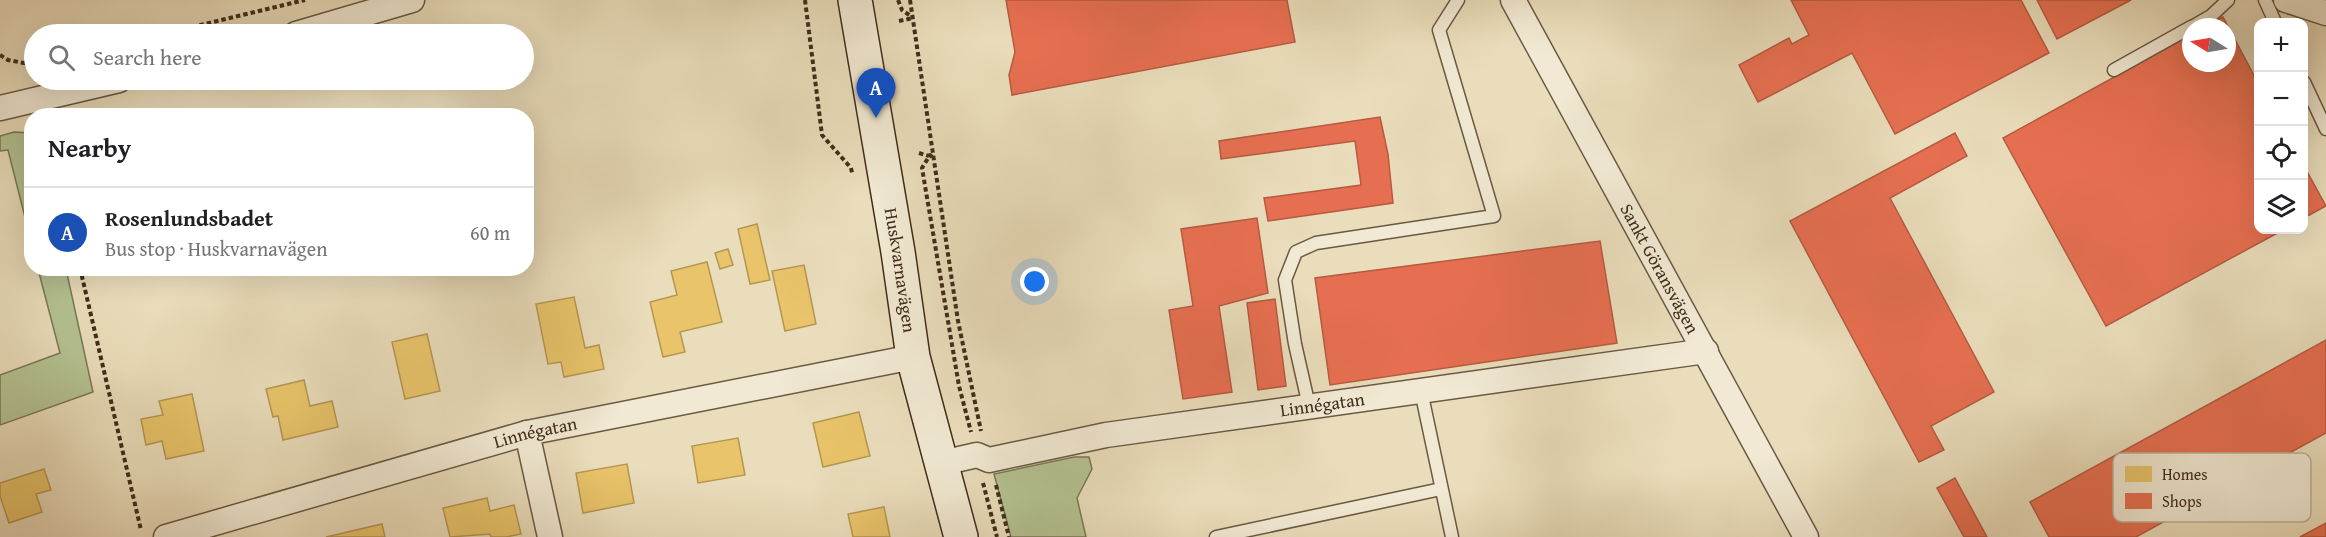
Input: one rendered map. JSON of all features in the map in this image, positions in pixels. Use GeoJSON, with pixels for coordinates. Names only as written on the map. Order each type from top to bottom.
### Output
{"type":"FeatureCollection","features":[{"type":"Feature","properties":{"kind":"street"},"geometry":{"type":"LineString","coordinates":[[330,24],[412,0]]}},
{"type":"Feature","properties":{"kind":"street","name":"Huskvarnavägen"},"geometry":{"type":"LineString","coordinates":[[855,0],[898,252],[913,357],[961,537]]}},
{"type":"Feature","properties":{"kind":"street","name":"Sankt Göransvägen"},"geometry":{"type":"LineString","coordinates":[[1513,0],[1806,537]]}},
{"type":"Feature","properties":{"kind":"street"},"geometry":{"type":"LineString","coordinates":[[2286,0],[2326,13]]}},
{"type":"Feature","properties":{"kind":"street"},"geometry":{"type":"LineString","coordinates":[[0,108],[76,90]]}},
{"type":"Feature","properties":{"kind":"street","name":"Linnégatan"},"geometry":{"type":"LineString","coordinates":[[942,463],[983,458],[1106,435],[1706,351]]}},
{"type":"Feature","properties":{"kind":"street","name":"Linnégatan"},"geometry":{"type":"LineString","coordinates":[[166,537],[527,433],[913,357]]}},
{"type":"Feature","properties":{"kind":"street"},"geometry":{"type":"LineString","coordinates":[[527,433],[550,537]]}},
{"type":"Feature","properties":{"kind":"lane"},"geometry":{"type":"LineString","coordinates":[[1309,406],[1295,344],[1285,280],[1296,252],[1316,243],[1494,216],[1439,30],[1458,0]]}},
{"type":"Feature","properties":{"kind":"lane"},"geometry":{"type":"LineString","coordinates":[[2208,18],[2228,0]]}},
{"type":"Feature","properties":{"kind":"lane"},"geometry":{"type":"LineString","coordinates":[[2265,0],[2273,18]]}},
{"type":"Feature","properties":{"kind":"lane"},"geometry":{"type":"LineString","coordinates":[[2114,70],[2182,33]]}},
{"type":"Feature","properties":{"kind":"lane"},"geometry":{"type":"LineString","coordinates":[[2308,91],[2326,129]]}},
{"type":"Feature","properties":{"kind":"lane"},"geometry":{"type":"LineString","coordinates":[[1420,391],[1452,537]]}},
{"type":"Feature","properties":{"kind":"lane"},"geometry":{"type":"LineString","coordinates":[[1216,537],[1442,489]]}},
{"type":"Feature","properties":{"kind":"path"},"geometry":{"type":"LineString","coordinates":[[205,24],[305,0]]}},
{"type":"Feature","properties":{"kind":"path"},"geometry":{"type":"LineString","coordinates":[[806,0],[822,135],[851,168],[853,179]]}},
{"type":"Feature","properties":{"kind":"path"},"geometry":{"type":"LineString","coordinates":[[898,0],[902,10],[913,18]]}},
{"type":"Feature","properties":{"kind":"path"},"geometry":{"type":"LineString","coordinates":[[910,0],[958,321],[998,537]]}},
{"type":"Feature","properties":{"kind":"path"},"geometry":{"type":"LineString","coordinates":[[899,21],[913,18]]}},
{"type":"Feature","properties":{"kind":"path"},"geometry":{"type":"LineString","coordinates":[[0,55],[8,60],[24,64]]}},
{"type":"Feature","properties":{"kind":"path"},"geometry":{"type":"LineString","coordinates":[[919,153],[933,158]]}},
{"type":"Feature","properties":{"kind":"path"},"geometry":{"type":"LineString","coordinates":[[933,158],[930,155],[922,168],[959,386],[1010,537]]}},
{"type":"Feature","properties":{"kind":"path"},"geometry":{"type":"LineString","coordinates":[[82,276],[142,537]]}},
{"type":"Feature","properties":{"kind":"green space"},"geometry":{"type":"Polygon","coordinates":[[[14,132],[24,133],[24,213],[8,150],[0,151],[0,136],[14,132]]]}},
{"type":"Feature","properties":{"kind":"green space"},"geometry":{"type":"Polygon","coordinates":[[[40,276],[68,276],[93,392],[0,425],[0,375],[60,353],[40,276]]]}},
{"type":"Feature","properties":{"kind":"green space"},"geometry":{"type":"Polygon","coordinates":[[[1074,457],[1089,457],[1092,469],[1077,498],[1086,537],[1011,537],[994,474],[1074,457]]]}},
{"type":"Feature","properties":{"kind":"building: Homes"},"geometry":{"type":"Polygon","coordinates":[[[757,224],[770,280],[750,284],[738,229],[757,224]]]}},
{"type":"Feature","properties":{"kind":"building: Homes"},"geometry":{"type":"Polygon","coordinates":[[[728,249],[733,265],[720,269],[715,253],[728,249]]]}},
{"type":"Feature","properties":{"kind":"building: Homes"},"geometry":{"type":"Polygon","coordinates":[[[707,262],[722,322],[680,332],[685,352],[663,357],[650,302],[677,295],[671,271],[707,262]]]}},
{"type":"Feature","properties":{"kind":"building: Homes"},"geometry":{"type":"Polygon","coordinates":[[[804,265],[816,324],[785,331],[772,271],[804,265]]]}},
{"type":"Feature","properties":{"kind":"building: Homes"},"geometry":{"type":"Polygon","coordinates":[[[574,297],[585,348],[599,345],[604,369],[564,377],[561,362],[548,364],[536,304],[574,297]]]}},
{"type":"Feature","properties":{"kind":"building: Homes"},"geometry":{"type":"Polygon","coordinates":[[[427,334],[440,391],[405,399],[392,342],[427,334]]]}},
{"type":"Feature","properties":{"kind":"building: Homes"},"geometry":{"type":"Polygon","coordinates":[[[304,380],[310,406],[332,401],[338,427],[283,440],[278,416],[273,417],[266,389],[304,380]]]}},
{"type":"Feature","properties":{"kind":"building: Homes"},"geometry":{"type":"Polygon","coordinates":[[[192,394],[204,451],[166,459],[162,441],[146,445],[141,419],[163,415],[159,401],[192,394]]]}},
{"type":"Feature","properties":{"kind":"building: Homes"},"geometry":{"type":"Polygon","coordinates":[[[859,412],[870,456],[823,467],[813,423],[859,412]]]}},
{"type":"Feature","properties":{"kind":"building: Homes"},"geometry":{"type":"Polygon","coordinates":[[[738,438],[745,475],[698,483],[692,446],[738,438]]]}},
{"type":"Feature","properties":{"kind":"building: Homes"},"geometry":{"type":"Polygon","coordinates":[[[627,464],[634,503],[583,513],[576,473],[627,464]]]}},
{"type":"Feature","properties":{"kind":"building: Homes"},"geometry":{"type":"Polygon","coordinates":[[[44,469],[51,490],[36,494],[42,512],[9,523],[0,496],[0,483],[44,469]]]}},
{"type":"Feature","properties":{"kind":"building: Homes"},"geometry":{"type":"Polygon","coordinates":[[[487,498],[490,511],[514,505],[521,534],[506,537],[491,537],[490,534],[450,537],[443,508],[487,498]]]}},
{"type":"Feature","properties":{"kind":"building: Homes"},"geometry":{"type":"Polygon","coordinates":[[[884,507],[890,537],[853,537],[848,514],[884,507]]]}},
{"type":"Feature","properties":{"kind":"building: Homes"},"geometry":{"type":"Polygon","coordinates":[[[382,524],[385,537],[326,537],[382,524]]]}},
{"type":"Feature","properties":{"kind":"building: Shops"},"geometry":{"type":"Polygon","coordinates":[[[1006,0],[1287,0],[1295,42],[1012,95],[1009,75],[1015,52],[1006,0]]]}},
{"type":"Feature","properties":{"kind":"building: Shops"},"geometry":{"type":"Polygon","coordinates":[[[1791,0],[2021,0],[2049,53],[1895,134],[1852,53],[1758,102],[1739,65],[1789,38],[1792,44],[1809,35],[1791,0]]]}},
{"type":"Feature","properties":{"kind":"building: Shops"},"geometry":{"type":"Polygon","coordinates":[[[2037,0],[2131,0],[2057,39],[2037,0]]]}},
{"type":"Feature","properties":{"kind":"building: Shops"},"geometry":{"type":"Polygon","coordinates":[[[2182,40],[2182,72],[2236,72],[2236,42],[2254,75],[2254,234],[2276,234],[2106,326],[2003,138],[2182,40]]]}},
{"type":"Feature","properties":{"kind":"building: Shops"},"geometry":{"type":"Polygon","coordinates":[[[1380,117],[1388,154],[1393,203],[1268,221],[1264,198],[1361,185],[1355,141],[1221,159],[1219,141],[1380,117]]]}},
{"type":"Feature","properties":{"kind":"building: Shops"},"geometry":{"type":"Polygon","coordinates":[[[1955,133],[1967,156],[1890,198],[1994,392],[1931,426],[1944,450],[1919,462],[1790,221],[1955,133]]]}},
{"type":"Feature","properties":{"kind":"building: Shops"},"geometry":{"type":"Polygon","coordinates":[[[2308,173],[2326,206],[2308,216],[2308,173]]]}},
{"type":"Feature","properties":{"kind":"building: Shops"},"geometry":{"type":"Polygon","coordinates":[[[1257,218],[1268,293],[1219,306],[1232,392],[1183,399],[1169,310],[1193,306],[1181,229],[1257,218]]]}},
{"type":"Feature","properties":{"kind":"building: Shops"},"geometry":{"type":"Polygon","coordinates":[[[1600,241],[1617,343],[1330,385],[1315,278],[1600,241]]]}},
{"type":"Feature","properties":{"kind":"building: Shops"},"geometry":{"type":"Polygon","coordinates":[[[1275,299],[1286,386],[1258,390],[1247,303],[1275,299]]]}},
{"type":"Feature","properties":{"kind":"building: Shops"},"geometry":{"type":"Polygon","coordinates":[[[2326,340],[2326,433],[2289,453],[2120,453],[2326,340]]]}},
{"type":"Feature","properties":{"kind":"building: Shops"},"geometry":{"type":"Polygon","coordinates":[[[2113,457],[2113,522],[2163,522],[2136,537],[2049,537],[2030,502],[2113,457]]]}},
{"type":"Feature","properties":{"kind":"building: Shops"},"geometry":{"type":"Polygon","coordinates":[[[1955,478],[1987,537],[1964,537],[1937,488],[1955,478]]]}},
{"type":"Feature","properties":{"kind":"building: Shops"},"geometry":{"type":"Polygon","coordinates":[[[2326,523],[2326,537],[2300,537],[2326,523]]]}},
{"type":"Feature","properties":{"kind":"place","name":"Rosenlundsbadet"},"geometry":{"type":"Point","coordinates":[876,118]}}]}
